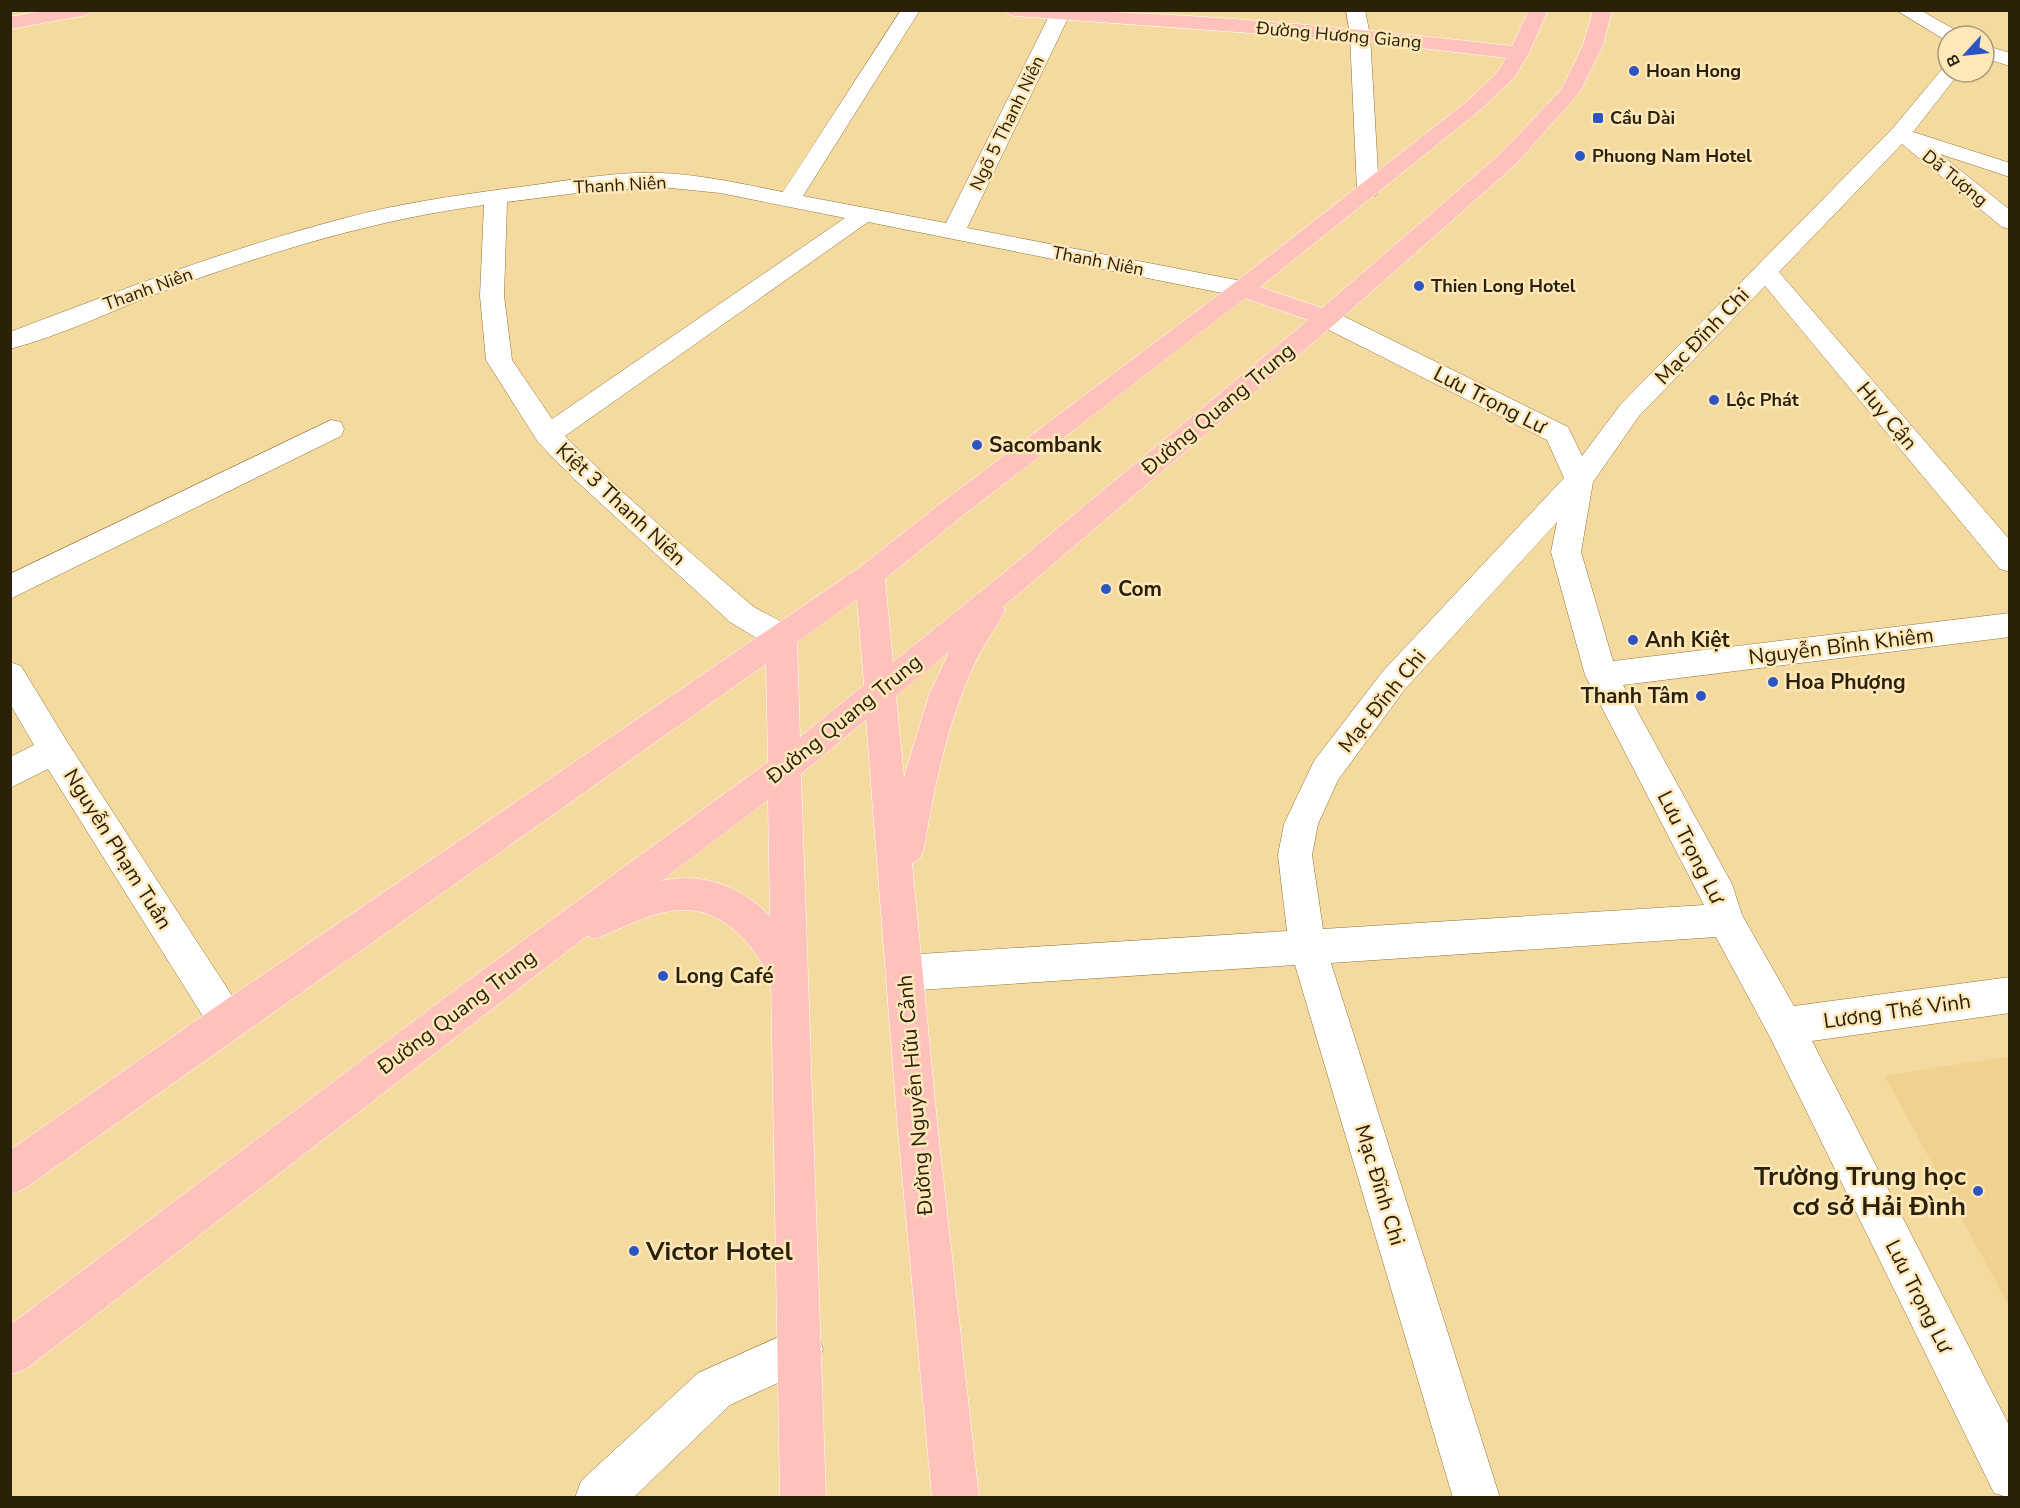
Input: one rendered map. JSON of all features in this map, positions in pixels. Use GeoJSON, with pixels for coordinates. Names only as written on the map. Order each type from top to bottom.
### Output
{"type":"FeatureCollection","features":[{"type":"Feature","properties":{"kind":"main road"},"geometry":{"type":"LineString","coordinates":[[10,23],[82,10]]}},
{"type":"Feature","properties":{"kind":"main road","name":"Đường Hương Giang"},"geometry":{"type":"LineString","coordinates":[[1015,10],[1360,35],[1520,53]]}},
{"type":"Feature","properties":{"kind":"main road"},"geometry":{"type":"LineString","coordinates":[[10,1175],[870,575],[955,507],[1242,289],[1473,107],[1504,78],[1520,53],[1539,10]]}},
{"type":"Feature","properties":{"kind":"main road","name":"Đường Quang Trung"},"geometry":{"type":"LineString","coordinates":[[10,1353],[552,940],[785,768],[1011,584],[1326,318],[1507,160],[1570,92],[1593,45],[1603,10]]}},
{"type":"Feature","properties":{"kind":"main road"},"geometry":{"type":"LineString","coordinates":[[1242,289],[1326,318]]}},
{"type":"Feature","properties":{"kind":"main road","name":"Đường Nguyễn Hữu Cảnh"},"geometry":{"type":"LineString","coordinates":[[870,575],[928,1235],[956,1497]]}},
{"type":"Feature","properties":{"kind":"main road"},"geometry":{"type":"LineString","coordinates":[[901,935],[906,856],[917,788],[930,738],[956,670],[988,614],[1011,584]]}},
{"type":"Feature","properties":{"kind":"main road"},"geometry":{"type":"LineString","coordinates":[[781,637],[792,983],[803,1497]]}},
{"type":"Feature","properties":{"kind":"main road"},"geometry":{"type":"LineString","coordinates":[[552,940],[619,912],[660,898],[688,893],[712,898],[738,910],[777,951],[792,983]]}},
{"type":"Feature","properties":{"kind":"street"},"geometry":{"type":"LineString","coordinates":[[789,200],[911,10]]}},
{"type":"Feature","properties":{"kind":"street"},"geometry":{"type":"LineString","coordinates":[[1355,10],[1360,35],[1368,190]]}},
{"type":"Feature","properties":{"kind":"street"},"geometry":{"type":"LineString","coordinates":[[1905,10],[1936,27]]}},
{"type":"Feature","properties":{"kind":"street","name":"Ngõ 5 Thanh Niên"},"geometry":{"type":"LineString","coordinates":[[953,232],[1060,14]]}},
{"type":"Feature","properties":{"kind":"street","name":"Mạc Đĩnh Chi"},"geometry":{"type":"LineString","coordinates":[[1476,1497],[1308,948],[1295,855],[1301,824],[1326,771],[1394,680],[1579,480],[1630,410],[1901,133],[1940,84]]}},
{"type":"Feature","properties":{"kind":"street"},"geometry":{"type":"LineString","coordinates":[[1901,133],[2010,171]]}},
{"type":"Feature","properties":{"kind":"street","name":"Dã Tượng"},"geometry":{"type":"LineString","coordinates":[[1901,133],[2010,222]]}},
{"type":"Feature","properties":{"kind":"street","name":"Thanh Niên"},"geometry":{"type":"LineString","coordinates":[[14,332],[260,249],[352,223],[456,201],[592,184],[661,180],[720,186],[1242,289]]}},
{"type":"Feature","properties":{"kind":"street","name":"Kiệt 3 Thanh Niên"},"geometry":{"type":"LineString","coordinates":[[496,197],[492,296],[499,360],[548,435],[581,470],[741,614],[781,637]]}},
{"type":"Feature","properties":{"kind":"street"},"geometry":{"type":"LineString","coordinates":[[548,435],[865,214]]}},
{"type":"Feature","properties":{"kind":"street","name":"Huy Cận"},"geometry":{"type":"LineString","coordinates":[[1765,271],[2010,561]]}},
{"type":"Feature","properties":{"kind":"street","name":"Lưu Trọng Lư"},"geometry":{"type":"LineString","coordinates":[[1326,318],[1558,434],[1579,480],[1566,552],[1601,675],[1719,896],[1726,920],[1784,1026],[2010,1477]]}},
{"type":"Feature","properties":{"kind":"street"},"geometry":{"type":"LineString","coordinates":[[10,588],[331,429]]}},
{"type":"Feature","properties":{"kind":"street","name":"Nguyễn Bỉnh Khiêm"},"geometry":{"type":"LineString","coordinates":[[1601,675],[2010,625]]}},
{"type":"Feature","properties":{"kind":"street","name":"Nguyễn Phạm Tuân"},"geometry":{"type":"LineString","coordinates":[[10,675],[54,750],[227,1022]]}},
{"type":"Feature","properties":{"kind":"street"},"geometry":{"type":"LineString","coordinates":[[10,774],[54,750]]}},
{"type":"Feature","properties":{"kind":"street"},"geometry":{"type":"LineString","coordinates":[[904,973],[1726,920]]}},
{"type":"Feature","properties":{"kind":"street","name":"Lương Thế Vinh"},"geometry":{"type":"LineString","coordinates":[[1784,1026],[2010,995]]}},
{"type":"Feature","properties":{"kind":"street"},"geometry":{"type":"LineString","coordinates":[[598,1497],[714,1389],[801,1349]]}},
{"type":"Feature","properties":{"kind":"shaded area","name":"Trường Trung học cơ sở Hải Đình"},"geometry":{"type":"Polygon","coordinates":[[[2010,1056],[2009,1306],[1885,1076],[2010,1056]]]}},
{"type":"Feature","properties":{"kind":"place","name":"Hoan Hong"},"geometry":{"type":"Point","coordinates":[1634,71]}},
{"type":"Feature","properties":{"kind":"place","name":"Cầu Dài"},"geometry":{"type":"Point","coordinates":[1598,118]}},
{"type":"Feature","properties":{"kind":"place","name":"Phuong Nam Hotel"},"geometry":{"type":"Point","coordinates":[1580,156]}},
{"type":"Feature","properties":{"kind":"place","name":"Thien Long Hotel"},"geometry":{"type":"Point","coordinates":[1419,286]}},
{"type":"Feature","properties":{"kind":"place","name":"Lộc Phát"},"geometry":{"type":"Point","coordinates":[1714,400]}},
{"type":"Feature","properties":{"kind":"place","name":"Sacombank"},"geometry":{"type":"Point","coordinates":[977,445]}},
{"type":"Feature","properties":{"kind":"place","name":"Com"},"geometry":{"type":"Point","coordinates":[1106,589]}},
{"type":"Feature","properties":{"kind":"place","name":"Anh Kiệt"},"geometry":{"type":"Point","coordinates":[1633,640]}},
{"type":"Feature","properties":{"kind":"place","name":"Hoa Phượng"},"geometry":{"type":"Point","coordinates":[1773,682]}},
{"type":"Feature","properties":{"kind":"place","name":"Thanh Tâm"},"geometry":{"type":"Point","coordinates":[1701,696]}},
{"type":"Feature","properties":{"kind":"place","name":"Long Café"},"geometry":{"type":"Point","coordinates":[663,976]}},
{"type":"Feature","properties":{"kind":"place","name":"Trường Trung học cơ sở Hải Đình"},"geometry":{"type":"Point","coordinates":[1978,1191]}},
{"type":"Feature","properties":{"kind":"place","name":"Victor Hotel"},"geometry":{"type":"Point","coordinates":[634,1251]}}]}
